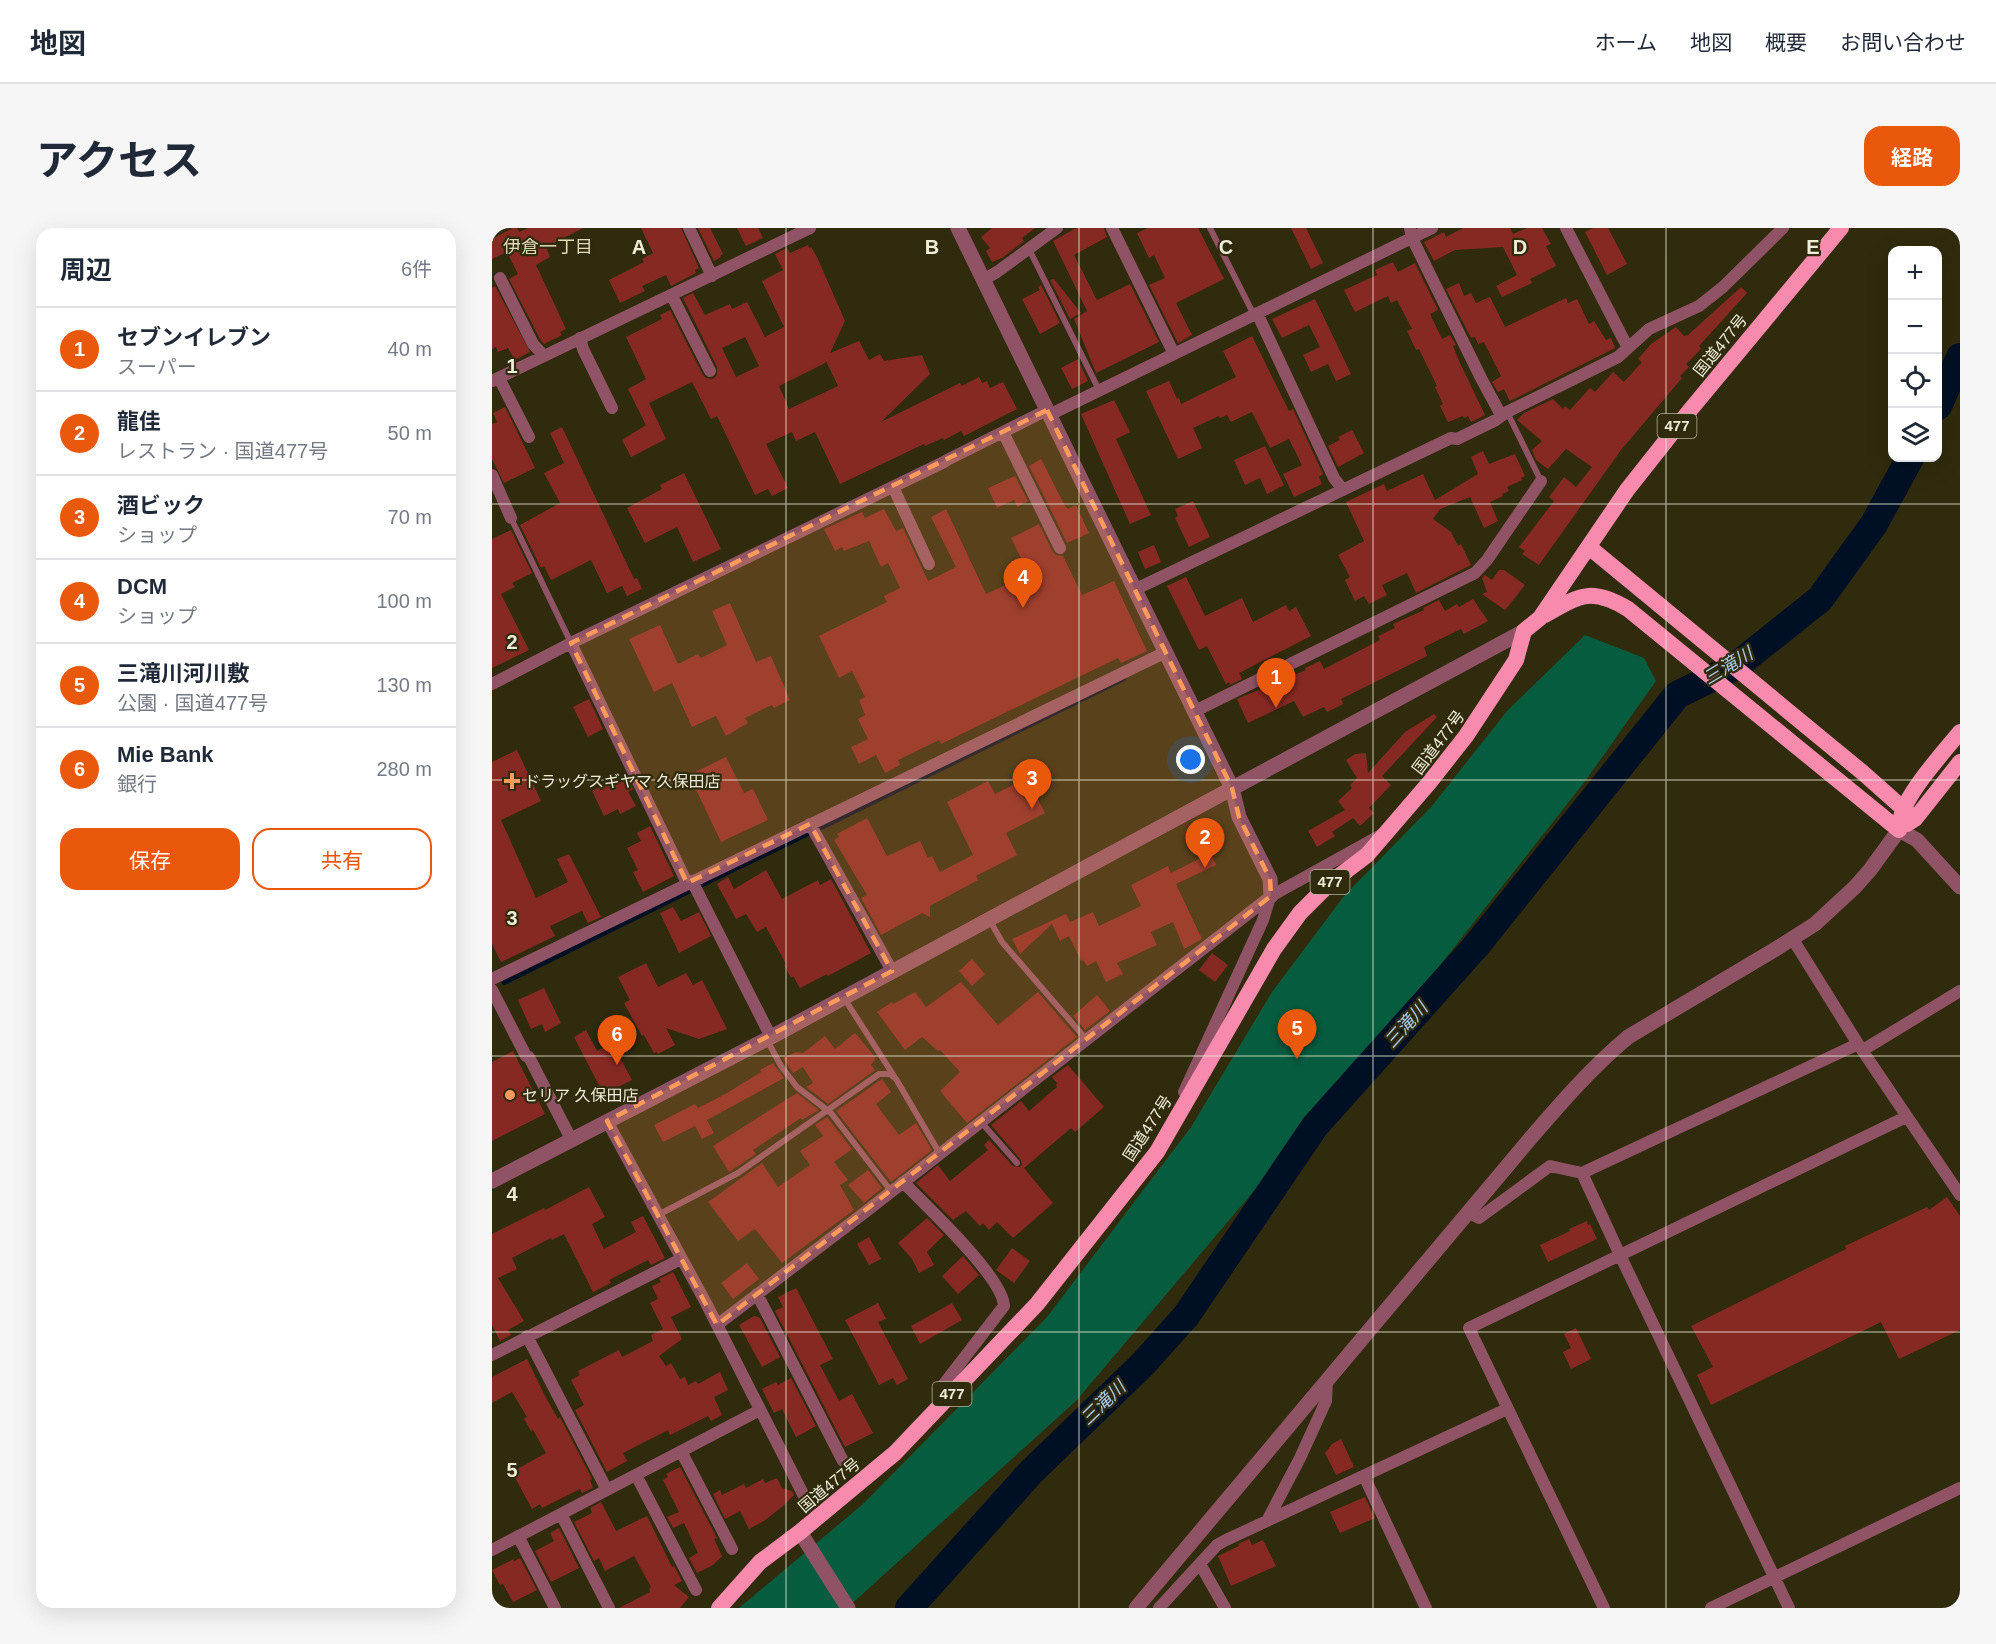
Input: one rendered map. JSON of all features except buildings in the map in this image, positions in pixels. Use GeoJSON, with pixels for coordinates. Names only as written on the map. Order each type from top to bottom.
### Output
{"type":"FeatureCollection","features":[{"type":"Feature","properties":{"kind":"highway","name":"国道477号"},"geometry":{"type":"LineString","coordinates":[[1540,618],[1627,490],[1841,228]]}},
{"type":"Feature","properties":{"kind":"highway"},"geometry":{"type":"LineString","coordinates":[[1589,547],[1862,772],[1909,814]]}},
{"type":"Feature","properties":{"kind":"highway","name":"国道477号"},"geometry":{"type":"LineString","coordinates":[[719,1608],[760,1562],[804,1538],[895,1453],[1037,1304],[1156,1152],[1274,949],[1300,912],[1330,883],[1367,855],[1429,783],[1466,736],[1516,660],[1524,631],[1540,618],[1578,598],[1600,595],[1628,609],[1899,830]]}},
{"type":"Feature","properties":{"kind":"highway"},"geometry":{"type":"LineString","coordinates":[[1899,830],[1909,814],[1928,771],[1960,732]]}},
{"type":"Feature","properties":{"kind":"highway"},"geometry":{"type":"LineString","coordinates":[[1909,814],[1960,762]]}},
{"type":"Feature","properties":{"kind":"street"},"geometry":{"type":"LineString","coordinates":[[689,228],[712,276]]}},
{"type":"Feature","properties":{"kind":"street"},"geometry":{"type":"LineString","coordinates":[[529,438],[496,379],[810,228]]}},
{"type":"Feature","properties":{"kind":"street"},"geometry":{"type":"LineString","coordinates":[[958,228],[1195,711],[1232,789],[1239,817],[1270,879],[1270,896],[1263,921],[1156,1152]]}},
{"type":"Feature","properties":{"kind":"street"},"geometry":{"type":"LineString","coordinates":[[983,280],[1057,228]]}},
{"type":"Feature","properties":{"kind":"street"},"geometry":{"type":"LineString","coordinates":[[1112,228],[1174,354]]}},
{"type":"Feature","properties":{"kind":"street"},"geometry":{"type":"LineString","coordinates":[[492,684],[1003,432],[1099,390],[1256,314],[1411,233],[1432,228]]}},
{"type":"Feature","properties":{"kind":"street"},"geometry":{"type":"LineString","coordinates":[[1566,228],[1628,348]]}},
{"type":"Feature","properties":{"kind":"street"},"geometry":{"type":"LineString","coordinates":[[1136,589],[1451,438],[1457,439],[1496,420],[1504,413],[1618,357],[1649,329],[1699,306],[1723,287],[1783,228]]}},
{"type":"Feature","properties":{"kind":"street"},"geometry":{"type":"LineString","coordinates":[[1411,233],[1482,380],[1504,413]]}},
{"type":"Feature","properties":{"kind":"street"},"geometry":{"type":"LineString","coordinates":[[500,278],[533,344],[544,356]]}},
{"type":"Feature","properties":{"kind":"street"},"geometry":{"type":"LineString","coordinates":[[672,296],[710,371]]}},
{"type":"Feature","properties":{"kind":"street"},"geometry":{"type":"LineString","coordinates":[[1256,314],[1334,478],[1343,490]]}},
{"type":"Feature","properties":{"kind":"street"},"geometry":{"type":"LineString","coordinates":[[580,338],[583,349],[612,408]]}},
{"type":"Feature","properties":{"kind":"street"},"geometry":{"type":"LineString","coordinates":[[1003,432],[1060,549]]}},
{"type":"Feature","properties":{"kind":"street"},"geometry":{"type":"LineString","coordinates":[[492,475],[511,518]]}},
{"type":"Feature","properties":{"kind":"street"},"geometry":{"type":"LineString","coordinates":[[1195,711],[1475,573],[1487,561],[1541,481]]}},
{"type":"Feature","properties":{"kind":"street"},"geometry":{"type":"LineString","coordinates":[[893,487],[929,564]]}},
{"type":"Feature","properties":{"kind":"street"},"geometry":{"type":"LineString","coordinates":[[492,1181],[769,1038],[1524,631]]}},
{"type":"Feature","properties":{"kind":"street"},"geometry":{"type":"LineString","coordinates":[[572,643],[769,1038]]}},
{"type":"Feature","properties":{"kind":"street"},"geometry":{"type":"LineString","coordinates":[[492,979],[1166,652]]}},
{"type":"Feature","properties":{"kind":"street"},"geometry":{"type":"LineString","coordinates":[[1909,814],[1917,840]]}},
{"type":"Feature","properties":{"kind":"street"},"geometry":{"type":"LineString","coordinates":[[810,824],[892,971]]}},
{"type":"Feature","properties":{"kind":"street"},"geometry":{"type":"LineString","coordinates":[[1136,1608],[1582,1079],[1622,1042],[1815,924],[1870,870],[1899,830],[1917,840],[1960,887]]}},
{"type":"Feature","properties":{"kind":"street"},"geometry":{"type":"LineString","coordinates":[[717,1325],[1270,896],[1387,831]]}},
{"type":"Feature","properties":{"kind":"street"},"geometry":{"type":"LineString","coordinates":[[1792,938],[1860,1047],[1960,1195]]}},
{"type":"Feature","properties":{"kind":"street"},"geometry":{"type":"LineString","coordinates":[[492,990],[571,1139]]}},
{"type":"Feature","properties":{"kind":"street"},"geometry":{"type":"LineString","coordinates":[[1468,1212],[1479,1218],[1550,1166],[1582,1173],[1860,1047],[1960,991]]}},
{"type":"Feature","properties":{"kind":"street"},"geometry":{"type":"LineString","coordinates":[[1604,1608],[1469,1328],[1906,1117]]}},
{"type":"Feature","properties":{"kind":"street"},"geometry":{"type":"LineString","coordinates":[[607,1121],[717,1325],[804,1496]]}},
{"type":"Feature","properties":{"kind":"street"},"geometry":{"type":"LineString","coordinates":[[1582,1173],[1790,1608]]}},
{"type":"Feature","properties":{"kind":"street"},"geometry":{"type":"LineString","coordinates":[[903,1182],[989,1273],[1004,1299],[1004,1306],[942,1388],[937,1409]]}},
{"type":"Feature","properties":{"kind":"street"},"geometry":{"type":"LineString","coordinates":[[492,1355],[681,1259]]}},
{"type":"Feature","properties":{"kind":"street"},"geometry":{"type":"LineString","coordinates":[[757,1294],[843,1461]]}},
{"type":"Feature","properties":{"kind":"street"},"geometry":{"type":"LineString","coordinates":[[527,1336],[607,1490]]}},
{"type":"Feature","properties":{"kind":"street"},"geometry":{"type":"LineString","coordinates":[[1267,1521],[1300,1458],[1326,1401],[1327,1380]]}},
{"type":"Feature","properties":{"kind":"street"},"geometry":{"type":"LineString","coordinates":[[1159,1608],[1217,1545],[1507,1409]]}},
{"type":"Feature","properties":{"kind":"street"},"geometry":{"type":"LineString","coordinates":[[492,1550],[760,1410]]}},
{"type":"Feature","properties":{"kind":"street"},"geometry":{"type":"LineString","coordinates":[[681,1451],[732,1549]]}},
{"type":"Feature","properties":{"kind":"street"},"geometry":{"type":"LineString","coordinates":[[636,1475],[696,1590]]}},
{"type":"Feature","properties":{"kind":"street"},"geometry":{"type":"LineString","coordinates":[[1364,1476],[1426,1608]]}},
{"type":"Feature","properties":{"kind":"street"},"geometry":{"type":"LineString","coordinates":[[1712,1608],[1960,1488]]}},
{"type":"Feature","properties":{"kind":"street"},"geometry":{"type":"LineString","coordinates":[[561,1514],[609,1608]]}},
{"type":"Feature","properties":{"kind":"street"},"geometry":{"type":"LineString","coordinates":[[518,1536],[555,1608]]}},
{"type":"Feature","properties":{"kind":"street"},"geometry":{"type":"LineString","coordinates":[[804,1538],[848,1608]]}},
{"type":"Feature","properties":{"kind":"street"},"geometry":{"type":"LineString","coordinates":[[1200,1564],[1226,1608]]}},
{"type":"Feature","properties":{"kind":"lane"},"geometry":{"type":"LineString","coordinates":[[1210,228],[1256,314]]}},
{"type":"Feature","properties":{"kind":"lane"},"geometry":{"type":"LineString","coordinates":[[1029,249],[1099,390]]}},
{"type":"Feature","properties":{"kind":"lane"},"geometry":{"type":"LineString","coordinates":[[1504,413],[1541,481]]}},
{"type":"Feature","properties":{"kind":"lane"},"geometry":{"type":"LineString","coordinates":[[511,518],[572,643]]}},
{"type":"Feature","properties":{"kind":"lane"},"geometry":{"type":"LineString","coordinates":[[989,919],[1002,942],[1086,1040]]}},
{"type":"Feature","properties":{"kind":"lane"},"geometry":{"type":"LineString","coordinates":[[844,998],[896,1079],[940,1154]]}},
{"type":"Feature","properties":{"kind":"lane"},"geometry":{"type":"LineString","coordinates":[[769,1038],[781,1066],[797,1087],[826,1110],[891,1191]]}},
{"type":"Feature","properties":{"kind":"lane"},"geometry":{"type":"LineString","coordinates":[[658,1215],[738,1173],[879,1074],[890,1074],[896,1079]]}},
{"type":"Feature","properties":{"kind":"lane"},"geometry":{"type":"LineString","coordinates":[[981,1122],[1017,1163]]}},
{"type":"Feature","properties":{"kind":"highlighted area"},"geometry":{"type":"Polygon","coordinates":[[[1047,410],[1232,788],[1239,817],[1270,879],[1271,896],[717,1325],[607,1121],[892,971],[810,824],[687,883],[571,643],[1047,410]]]}},
{"type":"Feature","properties":{"kind":"green space"},"geometry":{"type":"Polygon","coordinates":[[[1585,635],[1644,658],[1656,681],[1586,780],[1430,978],[1076,1401],[847,1608],[739,1608],[863,1504],[1047,1317],[1191,1127],[1272,992],[1344,896],[1431,807],[1507,711],[1585,635]]]}},
{"type":"Feature","properties":{"kind":"waterway","name":"三滝川"},"geometry":{"type":"LineString","coordinates":[[1942,397],[1960,357]]}},
{"type":"Feature","properties":{"kind":"waterway","name":"三滝川"},"geometry":{"type":"LineString","coordinates":[[909,1608],[1031,1472],[1142,1365],[1186,1316],[1315,1126],[1476,946],[1677,695],[1736,666],[1820,599],[1874,524],[1908,462]]}},
{"type":"Feature","properties":{"kind":"waterway"},"geometry":{"type":"LineString","coordinates":[[819,829],[1124,679]]}},
{"type":"Feature","properties":{"kind":"waterway"},"geometry":{"type":"LineString","coordinates":[[702,885],[808,834]]}},
{"type":"Feature","properties":{"kind":"waterway"},"geometry":{"type":"LineString","coordinates":[[504,983],[690,891]]}},
{"type":"Feature","properties":{"kind":"place","name":"DCM"},"geometry":{"type":"Point","coordinates":[1023,608]}},
{"type":"Feature","properties":{"kind":"place","name":"セブンイレブン"},"geometry":{"type":"Point","coordinates":[1276,708]}},
{"type":"Feature","properties":{"kind":"place","name":"ドラッグスギヤマ 久保田店"},"geometry":{"type":"Point","coordinates":[512,781]}},
{"type":"Feature","properties":{"kind":"place","name":"酒ビック"},"geometry":{"type":"Point","coordinates":[1032,809]}},
{"type":"Feature","properties":{"kind":"place","name":"龍佳"},"geometry":{"type":"Point","coordinates":[1205,868]}},
{"type":"Feature","properties":{"kind":"place","name":"三滝川河川敷"},"geometry":{"type":"Point","coordinates":[1297,1059]}},
{"type":"Feature","properties":{"kind":"place","name":"Mie Bank"},"geometry":{"type":"Point","coordinates":[617,1065]}},
{"type":"Feature","properties":{"kind":"place","name":"セリア 久保田店"},"geometry":{"type":"Point","coordinates":[510,1095]}},
{"type":"Feature","properties":{"kind":"district","name":"伊倉一丁目"},"geometry":{"type":"Point","coordinates":[548,247]}}]}
